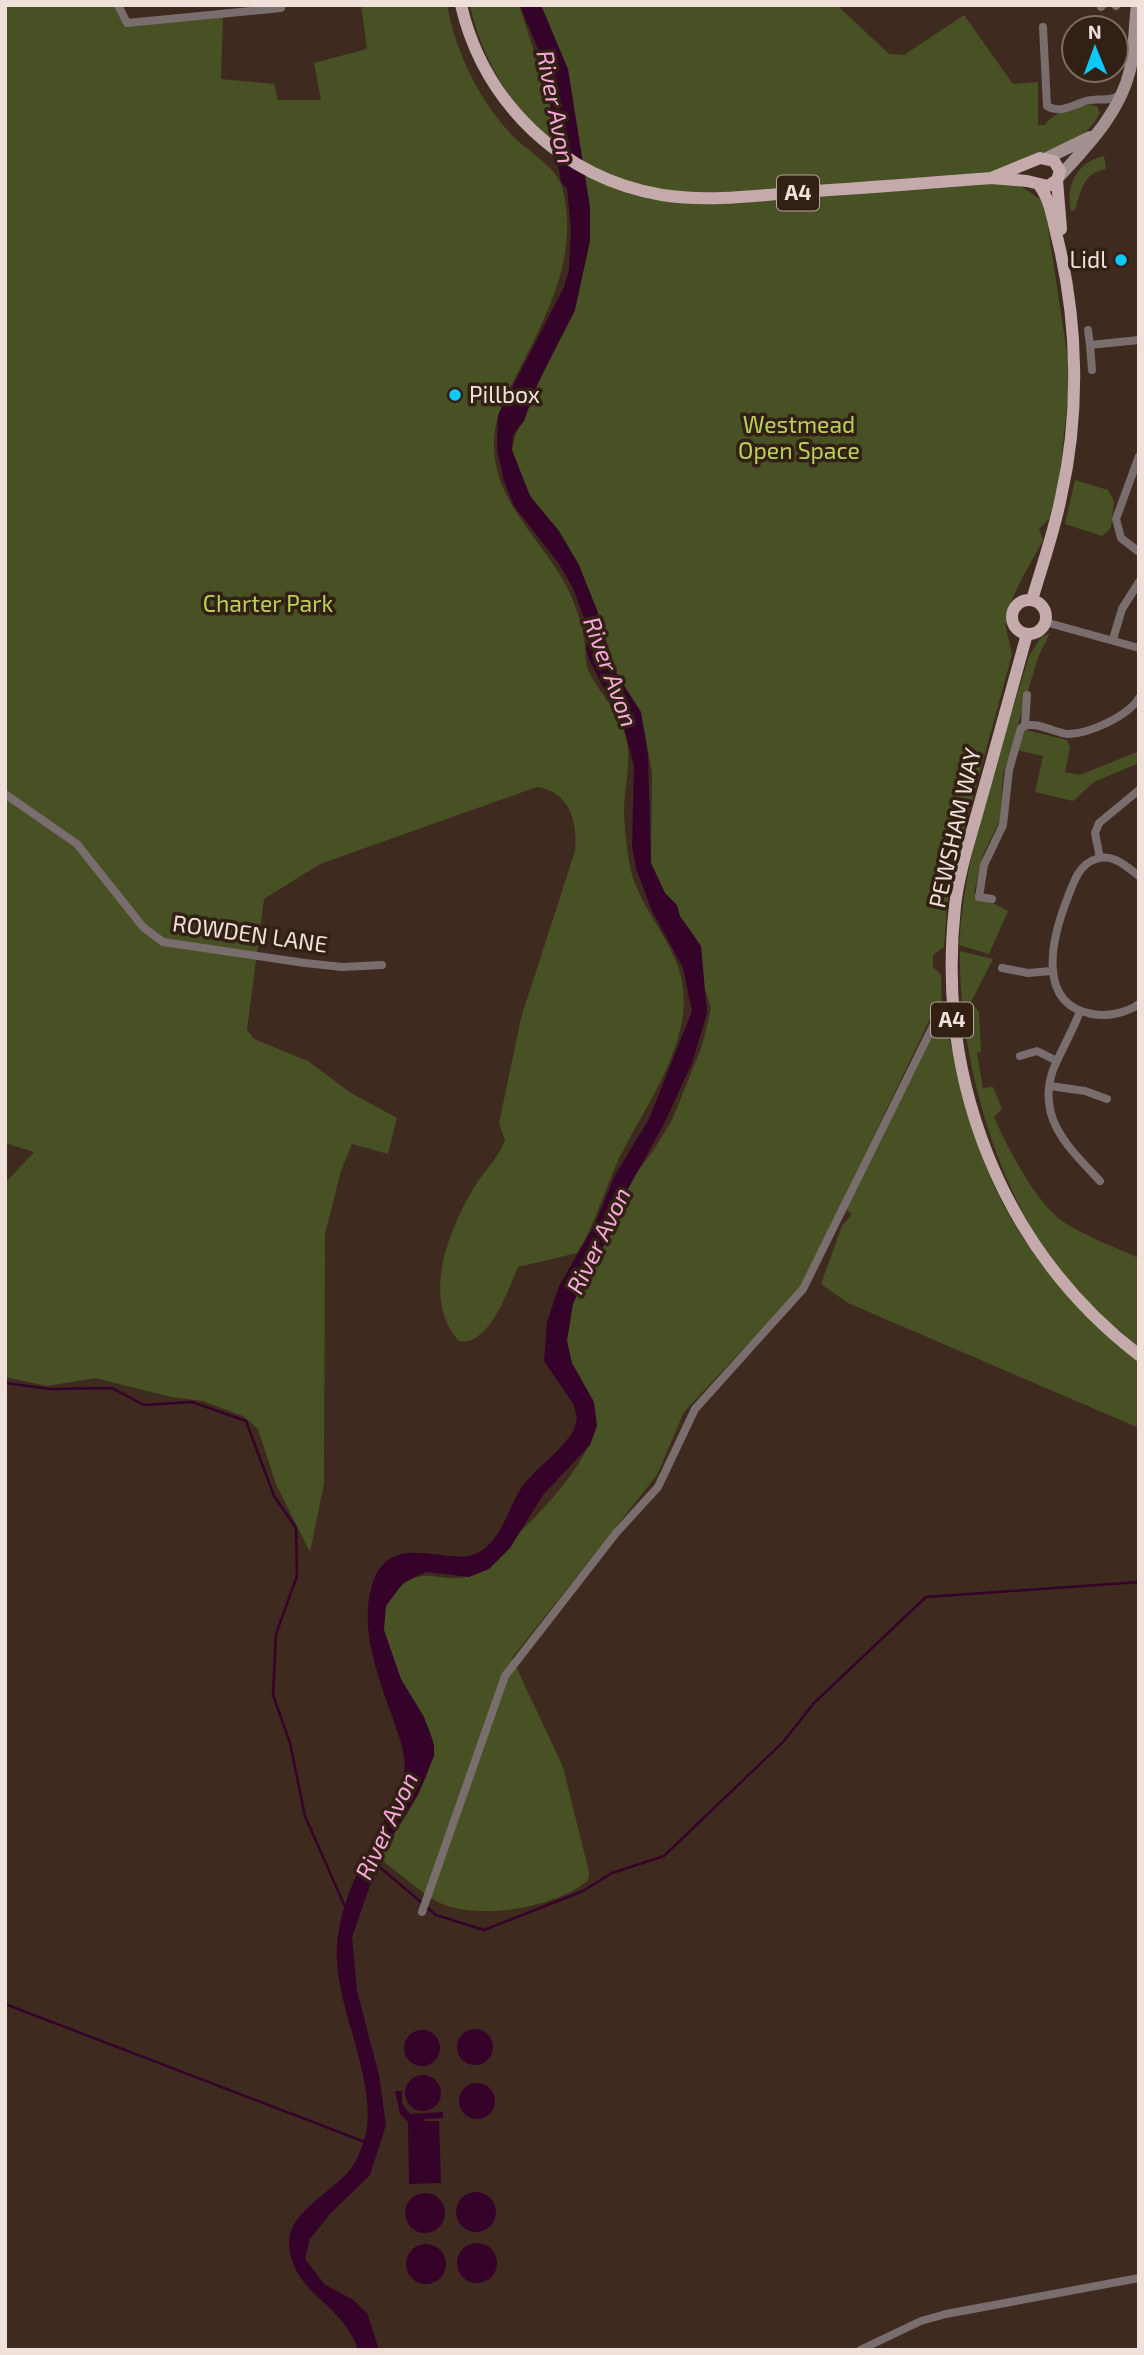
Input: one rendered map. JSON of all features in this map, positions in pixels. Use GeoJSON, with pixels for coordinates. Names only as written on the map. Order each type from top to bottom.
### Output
{"type":"FeatureCollection","features":[{"type":"Feature","properties":{"kind":"main road","name":"A4"},"geometry":{"type":"LineString","coordinates":[[461,5],[484,67],[517,116],[550,146],[607,179],[645,191],[698,198],[991,178],[1048,186],[1058,179]]}},
{"type":"Feature","properties":{"kind":"main road","name":"A4"},"geometry":{"type":"LineString","coordinates":[[991,178],[1041,160]]}},
{"type":"Feature","properties":{"kind":"main road"},"geometry":{"type":"LineString","coordinates":[[1032,600],[1061,497],[1072,415],[1073,362],[1062,257],[1057,163],[1041,160],[1031,174],[1049,205],[1062,257]]}},
{"type":"Feature","properties":{"kind":"main road"},"geometry":{"type":"LineString","coordinates":[[1032,600],[1045,611],[1045,622],[1038,632],[1027,634],[1013,625],[1012,614],[1021,601],[1032,600]]}},
{"type":"Feature","properties":{"kind":"main road","name":"PEWSHAM WAY"},"geometry":{"type":"LineString","coordinates":[[1027,634],[955,904],[952,1019],[968,1103],[995,1175],[1025,1231],[1062,1283],[1111,1333],[1139,1355]]}},
{"type":"Feature","properties":{"kind":"street"},"geometry":{"type":"LineString","coordinates":[[118,5],[127,23],[281,8]]}},
{"type":"Feature","properties":{"kind":"street"},"geometry":{"type":"LineString","coordinates":[[1058,179],[1106,121],[1120,95],[1135,54],[1137,15]]}},
{"type":"Feature","properties":{"kind":"street"},"geometry":{"type":"LineString","coordinates":[[1045,30],[1047,112],[1086,101],[1108,101],[1120,95]]}},
{"type":"Feature","properties":{"kind":"street"},"geometry":{"type":"LineString","coordinates":[[1098,101],[1104,107],[1106,121]]}},
{"type":"Feature","properties":{"kind":"street"},"geometry":{"type":"LineString","coordinates":[[1041,160],[1073,148],[1096,133]]}},
{"type":"Feature","properties":{"kind":"street"},"geometry":{"type":"LineString","coordinates":[[1088,330],[1091,370]]}},
{"type":"Feature","properties":{"kind":"street"},"geometry":{"type":"LineString","coordinates":[[1090,345],[1139,340]]}},
{"type":"Feature","properties":{"kind":"street"},"geometry":{"type":"LineString","coordinates":[[1139,456],[1116,519],[1121,538],[1139,552]]}},
{"type":"Feature","properties":{"kind":"street"},"geometry":{"type":"LineString","coordinates":[[1113,639],[1122,609],[1139,582]]}},
{"type":"Feature","properties":{"kind":"street"},"geometry":{"type":"LineString","coordinates":[[1045,622],[1139,648]]}},
{"type":"Feature","properties":{"kind":"street"},"geometry":{"type":"LineString","coordinates":[[992,899],[979,897],[979,883],[984,865],[1003,825],[1009,770],[1020,732],[1025,725],[1027,695]]}},
{"type":"Feature","properties":{"kind":"street"},"geometry":{"type":"LineString","coordinates":[[1025,725],[1065,733],[1078,732],[1128,713],[1139,698]]}},
{"type":"Feature","properties":{"kind":"street"},"geometry":{"type":"LineString","coordinates":[[1100,858],[1095,833],[1099,823],[1139,790]]}},
{"type":"Feature","properties":{"kind":"street","name":"ROWDEN LANE"},"geometry":{"type":"LineString","coordinates":[[5,794],[77,844],[143,927],[163,942],[342,967],[383,965]]}},
{"type":"Feature","properties":{"kind":"street"},"geometry":{"type":"LineString","coordinates":[[1138,1008],[1109,1014],[1080,1011],[1062,996],[1051,971],[1055,936],[1083,867],[1100,858],[1117,860],[1139,876]]}},
{"type":"Feature","properties":{"kind":"street"},"geometry":{"type":"LineString","coordinates":[[1002,968],[1028,973],[1051,971]]}},
{"type":"Feature","properties":{"kind":"street"},"geometry":{"type":"LineString","coordinates":[[1080,1011],[1057,1061],[1050,1086],[1050,1112],[1054,1127],[1093,1169],[1100,1181]]}},
{"type":"Feature","properties":{"kind":"street"},"geometry":{"type":"LineString","coordinates":[[422,1912],[505,1676],[616,1534],[658,1487],[695,1409],[803,1289],[935,1022],[952,1019]]}},
{"type":"Feature","properties":{"kind":"street"},"geometry":{"type":"LineString","coordinates":[[1020,1056],[1037,1051],[1057,1061]]}},
{"type":"Feature","properties":{"kind":"street"},"geometry":{"type":"LineString","coordinates":[[1050,1086],[1103,1095]]}},
{"type":"Feature","properties":{"kind":"street"},"geometry":{"type":"LineString","coordinates":[[860,2350],[921,2321],[946,2314],[1139,2278]]}},
{"type":"Feature","properties":{"kind":"green space","name":"Charter Park"},"geometry":{"type":"Polygon","coordinates":[[[5,5],[114,5],[124,25],[223,15],[221,79],[274,84],[278,100],[321,100],[314,63],[367,49],[361,5],[447,5],[462,57],[478,90],[510,133],[559,179],[567,211],[564,259],[558,282],[498,416],[494,436],[497,469],[514,508],[563,579],[582,628],[589,672],[623,729],[628,755],[625,833],[632,876],[680,973],[684,998],[682,1023],[665,1072],[616,1165],[594,1220],[577,1253],[518,1267],[488,1326],[480,1335],[459,1341],[448,1324],[442,1306],[442,1265],[464,1206],[505,1140],[499,1123],[521,1018],[575,851],[573,819],[564,801],[548,790],[537,787],[320,864],[264,899],[247,1030],[254,1039],[308,1061],[351,1093],[397,1118],[388,1154],[352,1144],[341,1171],[325,1234],[324,1484],[310,1552],[276,1484],[258,1429],[243,1416],[203,1401],[171,1397],[95,1378],[47,1386],[5,1377],[5,1183],[34,1152],[5,1143],[5,5]]]}},
{"type":"Feature","properties":{"kind":"green space"},"geometry":{"type":"Polygon","coordinates":[[[470,5],[519,5],[545,85],[558,142],[526,116],[501,82],[482,44],[470,5]]]}},
{"type":"Feature","properties":{"kind":"green space","name":"Westmead Open Space"},"geometry":{"type":"Polygon","coordinates":[[[532,5],[837,5],[889,54],[904,55],[964,15],[1013,84],[1038,82],[1038,125],[1045,125],[1053,116],[1076,107],[1097,106],[1100,113],[1093,124],[1074,139],[1019,165],[1022,187],[1040,199],[1046,214],[1068,360],[1068,397],[1059,482],[1049,519],[1039,529],[1043,540],[1008,612],[1006,626],[1012,655],[949,885],[944,947],[933,955],[933,967],[941,975],[942,1009],[932,1015],[801,1287],[684,1412],[657,1475],[512,1658],[563,1767],[589,1872],[588,1880],[557,1898],[536,1904],[515,1909],[471,1911],[436,1901],[379,1858],[426,1778],[433,1749],[429,1728],[389,1653],[384,1629],[386,1606],[405,1583],[415,1578],[465,1577],[480,1571],[551,1500],[583,1457],[591,1441],[557,1330],[566,1298],[601,1253],[622,1192],[672,1120],[702,1046],[711,1008],[693,953],[656,881],[651,863],[652,773],[644,728],[513,460],[515,436],[551,354],[573,315],[590,242],[574,132],[532,5]]]}},
{"type":"Feature","properties":{"kind":"green space"},"geometry":{"type":"Polygon","coordinates":[[[1104,156],[1106,169],[1088,178],[1075,210],[1071,211],[1070,192],[1076,176],[1087,163],[1104,156]]]}},
{"type":"Feature","properties":{"kind":"green space"},"geometry":{"type":"Polygon","coordinates":[[[1075,480],[1108,490],[1114,501],[1111,528],[1102,536],[1065,524],[1075,480]]]}},
{"type":"Feature","properties":{"kind":"green space"},"geometry":{"type":"Polygon","coordinates":[[[1050,633],[1038,657],[1017,728],[1067,740],[1070,748],[1065,772],[1080,775],[1139,751],[1139,763],[1094,782],[1073,801],[1035,792],[1043,756],[1011,749],[1003,774],[1000,820],[983,855],[974,893],[1008,911],[989,954],[959,945],[969,871],[986,799],[1029,656],[1041,637],[1050,633]]]}},
{"type":"Feature","properties":{"kind":"green space"},"geometry":{"type":"Polygon","coordinates":[[[960,951],[993,959],[971,1002],[979,1012],[981,1052],[977,1053],[983,1088],[993,1087],[1002,1109],[994,1117],[999,1129],[1030,1184],[1057,1217],[1085,1234],[1139,1258],[1139,1348],[1061,1272],[1031,1227],[1012,1191],[996,1153],[973,1071],[965,1030],[960,951]]]}},
{"type":"Feature","properties":{"kind":"green space"},"geometry":{"type":"Polygon","coordinates":[[[947,1028],[981,1153],[1007,1211],[1023,1238],[1054,1278],[1139,1360],[1139,1428],[848,1303],[821,1284],[842,1226],[852,1214],[846,1209],[932,1033],[947,1028]]]}},
{"type":"Feature","properties":{"kind":"water","name":"River Avon"},"geometry":{"type":"Polygon","coordinates":[[[520,5],[541,5],[568,69],[590,207],[590,240],[575,310],[537,385],[524,421],[513,435],[512,450],[530,496],[559,531],[579,565],[597,610],[614,670],[641,712],[648,756],[651,863],[665,893],[677,905],[680,916],[701,946],[707,1013],[692,1063],[663,1126],[629,1187],[614,1230],[589,1268],[573,1304],[567,1341],[572,1363],[594,1402],[597,1426],[590,1445],[543,1495],[510,1548],[489,1569],[469,1577],[426,1572],[403,1583],[386,1606],[384,1630],[401,1679],[424,1717],[434,1745],[434,1756],[418,1794],[381,1854],[352,1937],[357,1991],[379,2075],[386,2125],[370,2175],[330,2214],[310,2239],[305,2259],[325,2285],[352,2299],[367,2313],[379,2350],[358,2350],[342,2321],[300,2276],[289,2246],[290,2233],[296,2222],[304,2211],[354,2164],[366,2133],[366,2092],[344,2004],[337,1962],[337,1943],[350,1890],[399,1790],[405,1763],[401,1741],[371,1649],[368,1631],[370,1595],[375,1577],[383,1564],[394,1557],[406,1553],[460,1556],[482,1551],[497,1535],[524,1484],[563,1445],[574,1430],[577,1419],[574,1405],[544,1361],[547,1322],[559,1286],[594,1226],[615,1175],[649,1119],[692,1011],[683,968],[651,909],[636,868],[632,846],[634,766],[624,728],[589,659],[586,648],[590,635],[573,588],[559,564],[514,506],[504,481],[497,449],[498,415],[564,287],[569,270],[571,229],[567,189],[561,182],[550,109],[550,86],[520,5]]]}},
{"type":"Feature","properties":{"kind":"water"},"geometry":{"type":"Polygon","coordinates":[[[475,2029],[488,2034],[493,2047],[488,2060],[475,2065],[462,2060],[457,2047],[462,2034],[475,2029]]]}},
{"type":"Feature","properties":{"kind":"water"},"geometry":{"type":"Polygon","coordinates":[[[422,2030],[435,2035],[440,2048],[435,2061],[422,2066],[409,2061],[404,2048],[409,2035],[422,2030]]]}},
{"type":"Feature","properties":{"kind":"water"},"geometry":{"type":"Polygon","coordinates":[[[423,2075],[436,2080],[441,2093],[436,2106],[423,2111],[410,2106],[405,2093],[410,2080],[423,2075]]]}},
{"type":"Feature","properties":{"kind":"water"},"geometry":{"type":"Polygon","coordinates":[[[477,2083],[490,2088],[495,2101],[490,2114],[477,2119],[464,2114],[459,2101],[464,2088],[477,2083]]]}},
{"type":"Feature","properties":{"kind":"water"},"geometry":{"type":"Polygon","coordinates":[[[395,2091],[402,2091],[402,2103],[410,2114],[443,2112],[443,2118],[424,2119],[439,2121],[441,2183],[409,2184],[408,2122],[400,2114],[395,2091]]]}},
{"type":"Feature","properties":{"kind":"water"},"geometry":{"type":"Polygon","coordinates":[[[476,2192],[484,2193],[490,2198],[495,2204],[495,2220],[490,2226],[484,2231],[476,2232],[468,2231],[462,2226],[457,2220],[456,2212],[457,2204],[462,2198],[468,2193],[476,2192]]]}},
{"type":"Feature","properties":{"kind":"water"},"geometry":{"type":"Polygon","coordinates":[[[425,2193],[433,2194],[439,2199],[444,2205],[444,2221],[439,2227],[433,2232],[425,2233],[417,2232],[411,2227],[406,2221],[405,2213],[406,2205],[411,2199],[417,2194],[425,2193]]]}},
{"type":"Feature","properties":{"kind":"water"},"geometry":{"type":"Polygon","coordinates":[[[477,2243],[485,2244],[491,2249],[496,2255],[496,2271],[491,2277],[485,2282],[477,2283],[469,2282],[463,2277],[458,2271],[457,2263],[458,2255],[463,2249],[469,2244],[477,2243]]]}},
{"type":"Feature","properties":{"kind":"water"},"geometry":{"type":"Polygon","coordinates":[[[426,2244],[434,2245],[440,2250],[445,2256],[445,2272],[440,2278],[434,2283],[426,2284],[418,2283],[412,2278],[407,2272],[406,2264],[407,2256],[412,2250],[418,2245],[426,2244]]]}},
{"type":"Feature","properties":{"kind":"waterway"},"geometry":{"type":"LineString","coordinates":[[5,1383],[50,1389],[112,1388],[144,1405],[192,1402],[246,1421],[274,1496],[296,1528],[297,1576],[276,1634],[273,1695],[290,1743],[305,1816],[345,1907]]}},
{"type":"Feature","properties":{"kind":"waterway","name":"River Avon"},"geometry":{"type":"LineString","coordinates":[[376,1864],[436,1915],[484,1930],[583,1891],[612,1873],[664,1856],[783,1742],[814,1703],[926,1597],[1139,1582]]}},
{"type":"Feature","properties":{"kind":"waterway"},"geometry":{"type":"LineString","coordinates":[[5,2004],[365,2142]]}},
{"type":"Feature","properties":{"kind":"place","name":"Lidl"},"geometry":{"type":"Point","coordinates":[1121,260]}},
{"type":"Feature","properties":{"kind":"place","name":"Pillbox"},"geometry":{"type":"Point","coordinates":[455,395]}}]}
